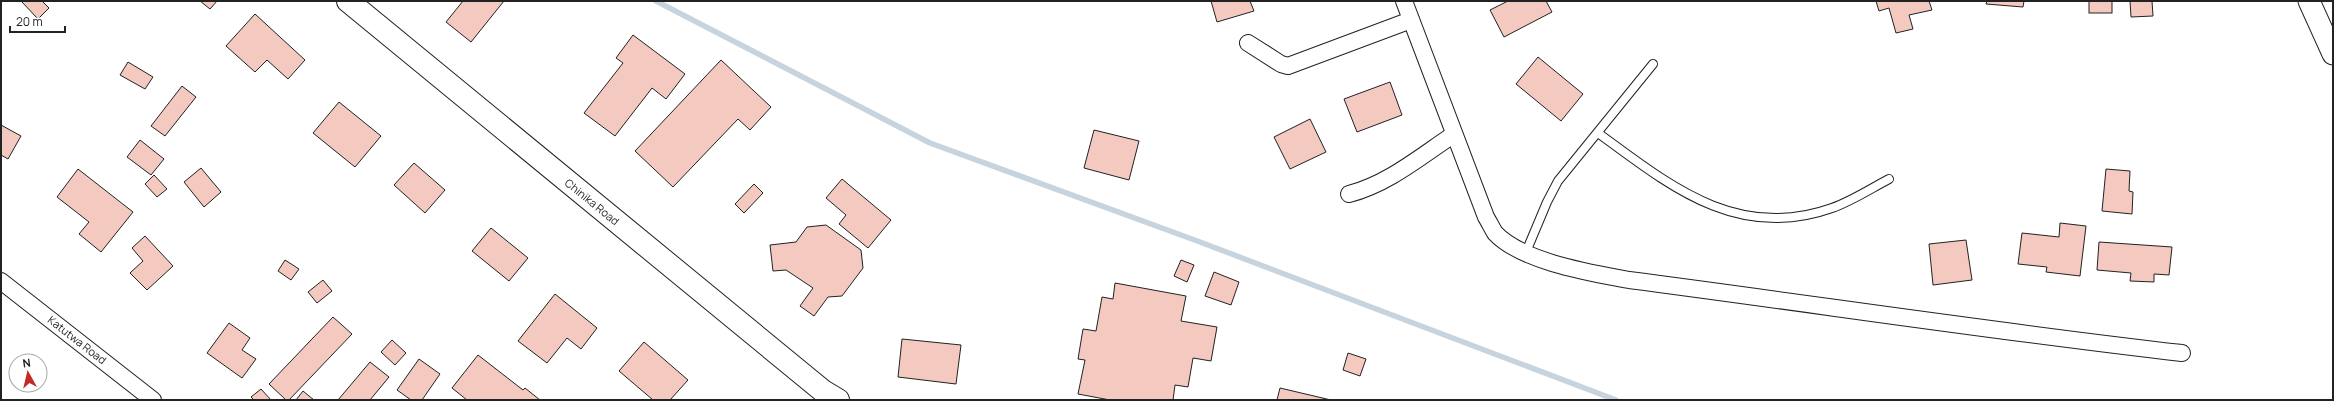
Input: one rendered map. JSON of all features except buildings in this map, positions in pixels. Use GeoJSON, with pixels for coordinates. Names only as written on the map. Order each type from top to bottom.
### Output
{"type":"FeatureCollection","features":[{"type":"Feature","properties":{"kind":"main road","name":"Chinika Road"},"geometry":{"type":"LineString","coordinates":[[348,1],[823,391],[838,400]]}},
{"type":"Feature","properties":{"kind":"street"},"geometry":{"type":"LineString","coordinates":[[1404,1],[1453,135],[1486,217],[1495,233],[1506,242],[1526,252],[1545,260],[1582,271],[1629,280],[1933,320],[2009,333],[2182,353]]}},
{"type":"Feature","properties":{"kind":"street"},"geometry":{"type":"LineString","coordinates":[[2309,1],[2333,54]]}},
{"type":"Feature","properties":{"kind":"street"},"geometry":{"type":"LineString","coordinates":[[1248,43],[1281,64],[1288,66],[1411,20]]}},
{"type":"Feature","properties":{"kind":"street"},"geometry":{"type":"LineString","coordinates":[[1349,194],[1362,190],[1395,173],[1453,135]]}},
{"type":"Feature","properties":{"kind":"street","name":"Katutwa Road"},"geometry":{"type":"LineString","coordinates":[[1,281],[144,397]]}},
{"type":"Feature","properties":{"kind":"lane"},"geometry":{"type":"LineString","coordinates":[[1526,252],[1553,189],[1653,64]]}},
{"type":"Feature","properties":{"kind":"lane"},"geometry":{"type":"LineString","coordinates":[[1598,133],[1667,183],[1687,195],[1728,211],[1749,216],[1769,219],[1808,215],[1847,202],[1889,178]]}},
{"type":"Feature","properties":{"kind":"waterway"},"geometry":{"type":"LineString","coordinates":[[656,1],[930,143],[1200,242],[1616,400]]}}]}
